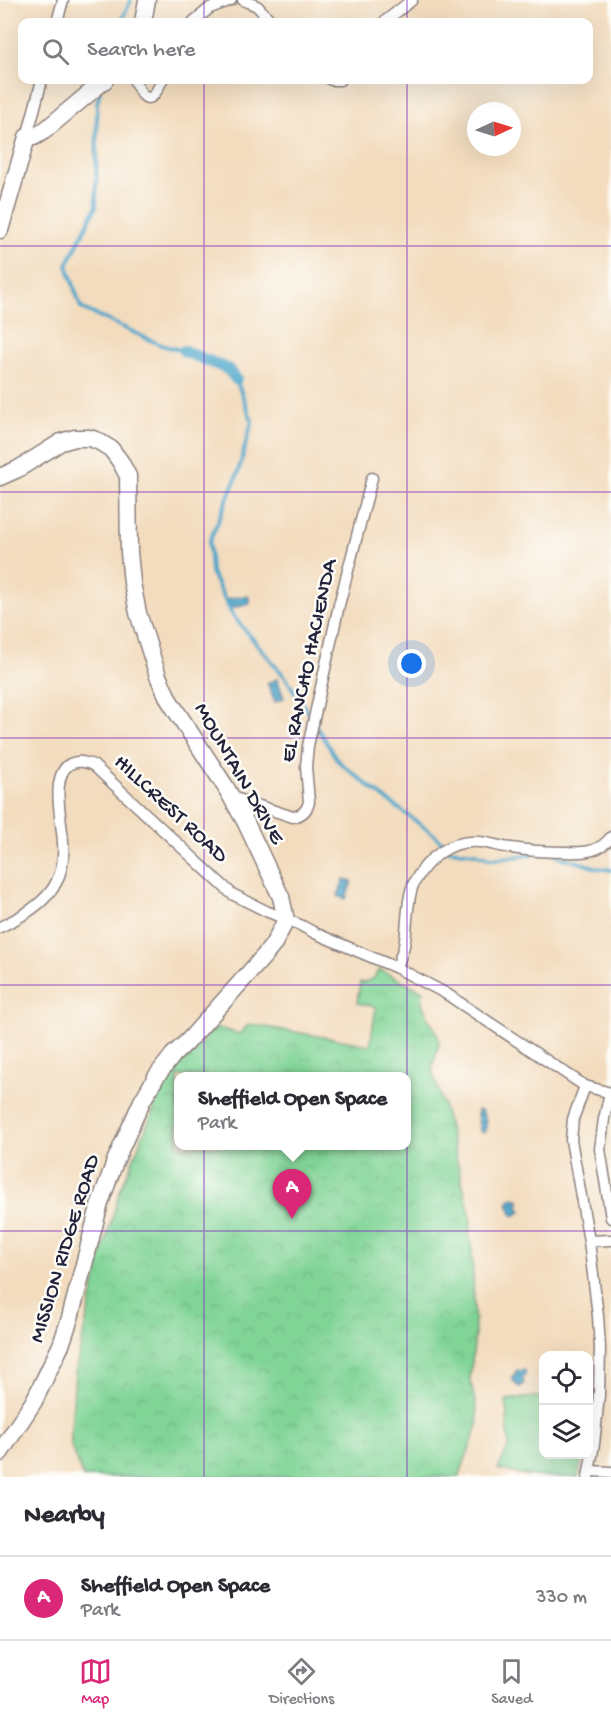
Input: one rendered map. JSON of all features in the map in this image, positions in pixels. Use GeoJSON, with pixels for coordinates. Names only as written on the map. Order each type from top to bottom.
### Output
{"type":"FeatureCollection","features":[{"type":"Feature","properties":{"kind":"main road"},"geometry":{"type":"LineString","coordinates":[[144,18],[147,0]]}},
{"type":"Feature","properties":{"kind":"main road"},"geometry":{"type":"LineString","coordinates":[[0,230],[27,136],[34,138],[44,131],[100,84]]}},
{"type":"Feature","properties":{"kind":"main road","name":"MOUNTAIN DRIVE"},"geometry":{"type":"LineString","coordinates":[[0,477],[18,470],[61,442],[75,438],[90,438],[98,441],[116,454],[128,476],[129,552],[132,583],[149,652],[169,700],[245,820],[281,897],[286,920]]}},
{"type":"Feature","properties":{"kind":"main road","name":"MISSION RIDGE ROAD"},"geometry":{"type":"LineString","coordinates":[[0,1453],[34,1401],[61,1345],[100,1203],[142,1101],[156,1077],[173,1055],[265,955],[281,932],[286,920]]}},
{"type":"Feature","properties":{"kind":"street"},"geometry":{"type":"LineString","coordinates":[[58,18],[63,0]]}},
{"type":"Feature","properties":{"kind":"street"},"geometry":{"type":"LineString","coordinates":[[198,18],[210,8],[231,0]]}},
{"type":"Feature","properties":{"kind":"street"},"geometry":{"type":"LineString","coordinates":[[243,0],[257,6],[268,18]]}},
{"type":"Feature","properties":{"kind":"street"},"geometry":{"type":"LineString","coordinates":[[389,18],[412,0]]}},
{"type":"Feature","properties":{"kind":"street"},"geometry":{"type":"LineString","coordinates":[[27,136],[41,84]]}},
{"type":"Feature","properties":{"kind":"street"},"geometry":{"type":"LineString","coordinates":[[136,84],[141,94],[149,98],[157,91],[160,84]]}},
{"type":"Feature","properties":{"kind":"street","name":"EL RANCHO HACIENDA"},"geometry":{"type":"LineString","coordinates":[[232,797],[293,818],[308,808],[306,766],[308,746],[339,605],[372,478]]}},
{"type":"Feature","properties":{"kind":"street","name":"HILLCREST ROAD"},"geometry":{"type":"LineString","coordinates":[[0,927],[44,899],[57,881],[63,854],[58,798],[60,777],[68,766],[80,762],[93,765],[232,894],[286,920]]}},
{"type":"Feature","properties":{"kind":"street"},"geometry":{"type":"LineString","coordinates":[[397,968],[404,945],[413,885],[425,866],[437,854],[464,842],[480,842],[529,851],[581,853],[604,845],[611,837]]}},
{"type":"Feature","properties":{"kind":"street"},"geometry":{"type":"LineString","coordinates":[[286,920],[397,968],[445,993],[585,1086],[610,1093],[603,1119],[600,1149],[611,1218]]}},
{"type":"Feature","properties":{"kind":"street"},"geometry":{"type":"LineString","coordinates":[[585,1086],[573,1119],[571,1140],[596,1286],[600,1348],[598,1406],[589,1474],[611,1472]]}},
{"type":"Feature","properties":{"kind":"street"},"geometry":{"type":"LineString","coordinates":[[589,1241],[611,1240]]}},
{"type":"Feature","properties":{"kind":"green space"},"geometry":{"type":"Polygon","coordinates":[[[380,970],[423,991],[422,1003],[437,1033],[439,1044],[432,1068],[443,1103],[470,1214],[475,1335],[470,1379],[478,1425],[459,1477],[83,1477],[71,1446],[75,1372],[100,1260],[120,1191],[165,1082],[174,1072],[174,1150],[411,1150],[411,1072],[174,1072],[216,1027],[239,1034],[249,1024],[370,1045],[376,1007],[357,1003],[360,982],[364,983],[374,978],[380,970]]]}},
{"type":"Feature","properties":{"kind":"green space"},"geometry":{"type":"Polygon","coordinates":[[[539,1396],[539,1459],[582,1459],[578,1477],[538,1476],[498,1469],[509,1446],[506,1400],[539,1396]]]}},
{"type":"Feature","properties":{"kind":"water"},"geometry":{"type":"Polygon","coordinates":[[[248,595],[250,604],[229,609],[227,599],[248,595]]]}},
{"type":"Feature","properties":{"kind":"water"},"geometry":{"type":"Polygon","coordinates":[[[277,679],[284,698],[275,702],[267,683],[277,679]]]}},
{"type":"Feature","properties":{"kind":"water"},"geometry":{"type":"Polygon","coordinates":[[[344,879],[352,881],[346,899],[338,896],[344,879]]]}},
{"type":"Feature","properties":{"kind":"water"},"geometry":{"type":"Polygon","coordinates":[[[478,1110],[482,1111],[486,1120],[484,1133],[480,1131],[478,1110]]]}},
{"type":"Feature","properties":{"kind":"water"},"geometry":{"type":"Polygon","coordinates":[[[512,1198],[520,1201],[518,1205],[521,1211],[515,1216],[508,1203],[512,1198]]]}},
{"type":"Feature","properties":{"kind":"water"},"geometry":{"type":"Polygon","coordinates":[[[517,1370],[524,1370],[526,1373],[523,1378],[524,1384],[520,1387],[512,1378],[517,1370]]]}},
{"type":"Feature","properties":{"kind":"waterway"},"geometry":{"type":"LineString","coordinates":[[123,18],[131,0]]}},
{"type":"Feature","properties":{"kind":"waterway"},"geometry":{"type":"LineString","coordinates":[[100,91],[97,103],[96,207],[67,265],[81,308],[161,345],[184,351]]}},
{"type":"Feature","properties":{"kind":"waterway"},"geometry":{"type":"LineString","coordinates":[[184,351],[228,369],[236,379]]}},
{"type":"Feature","properties":{"kind":"waterway"},"geometry":{"type":"LineString","coordinates":[[236,379],[252,421],[238,473],[209,543],[211,572],[233,616],[286,678],[312,719]]}},
{"type":"Feature","properties":{"kind":"waterway"},"geometry":{"type":"LineString","coordinates":[[316,726],[338,761],[436,836],[448,850],[475,853],[492,859],[532,855]]}},
{"type":"Feature","properties":{"kind":"waterway"},"geometry":{"type":"LineString","coordinates":[[557,856],[611,870]]}},
{"type":"Feature","properties":{"kind":"place","name":"Sheffield Open Space"},"geometry":{"type":"Point","coordinates":[292,1219]}}]}
